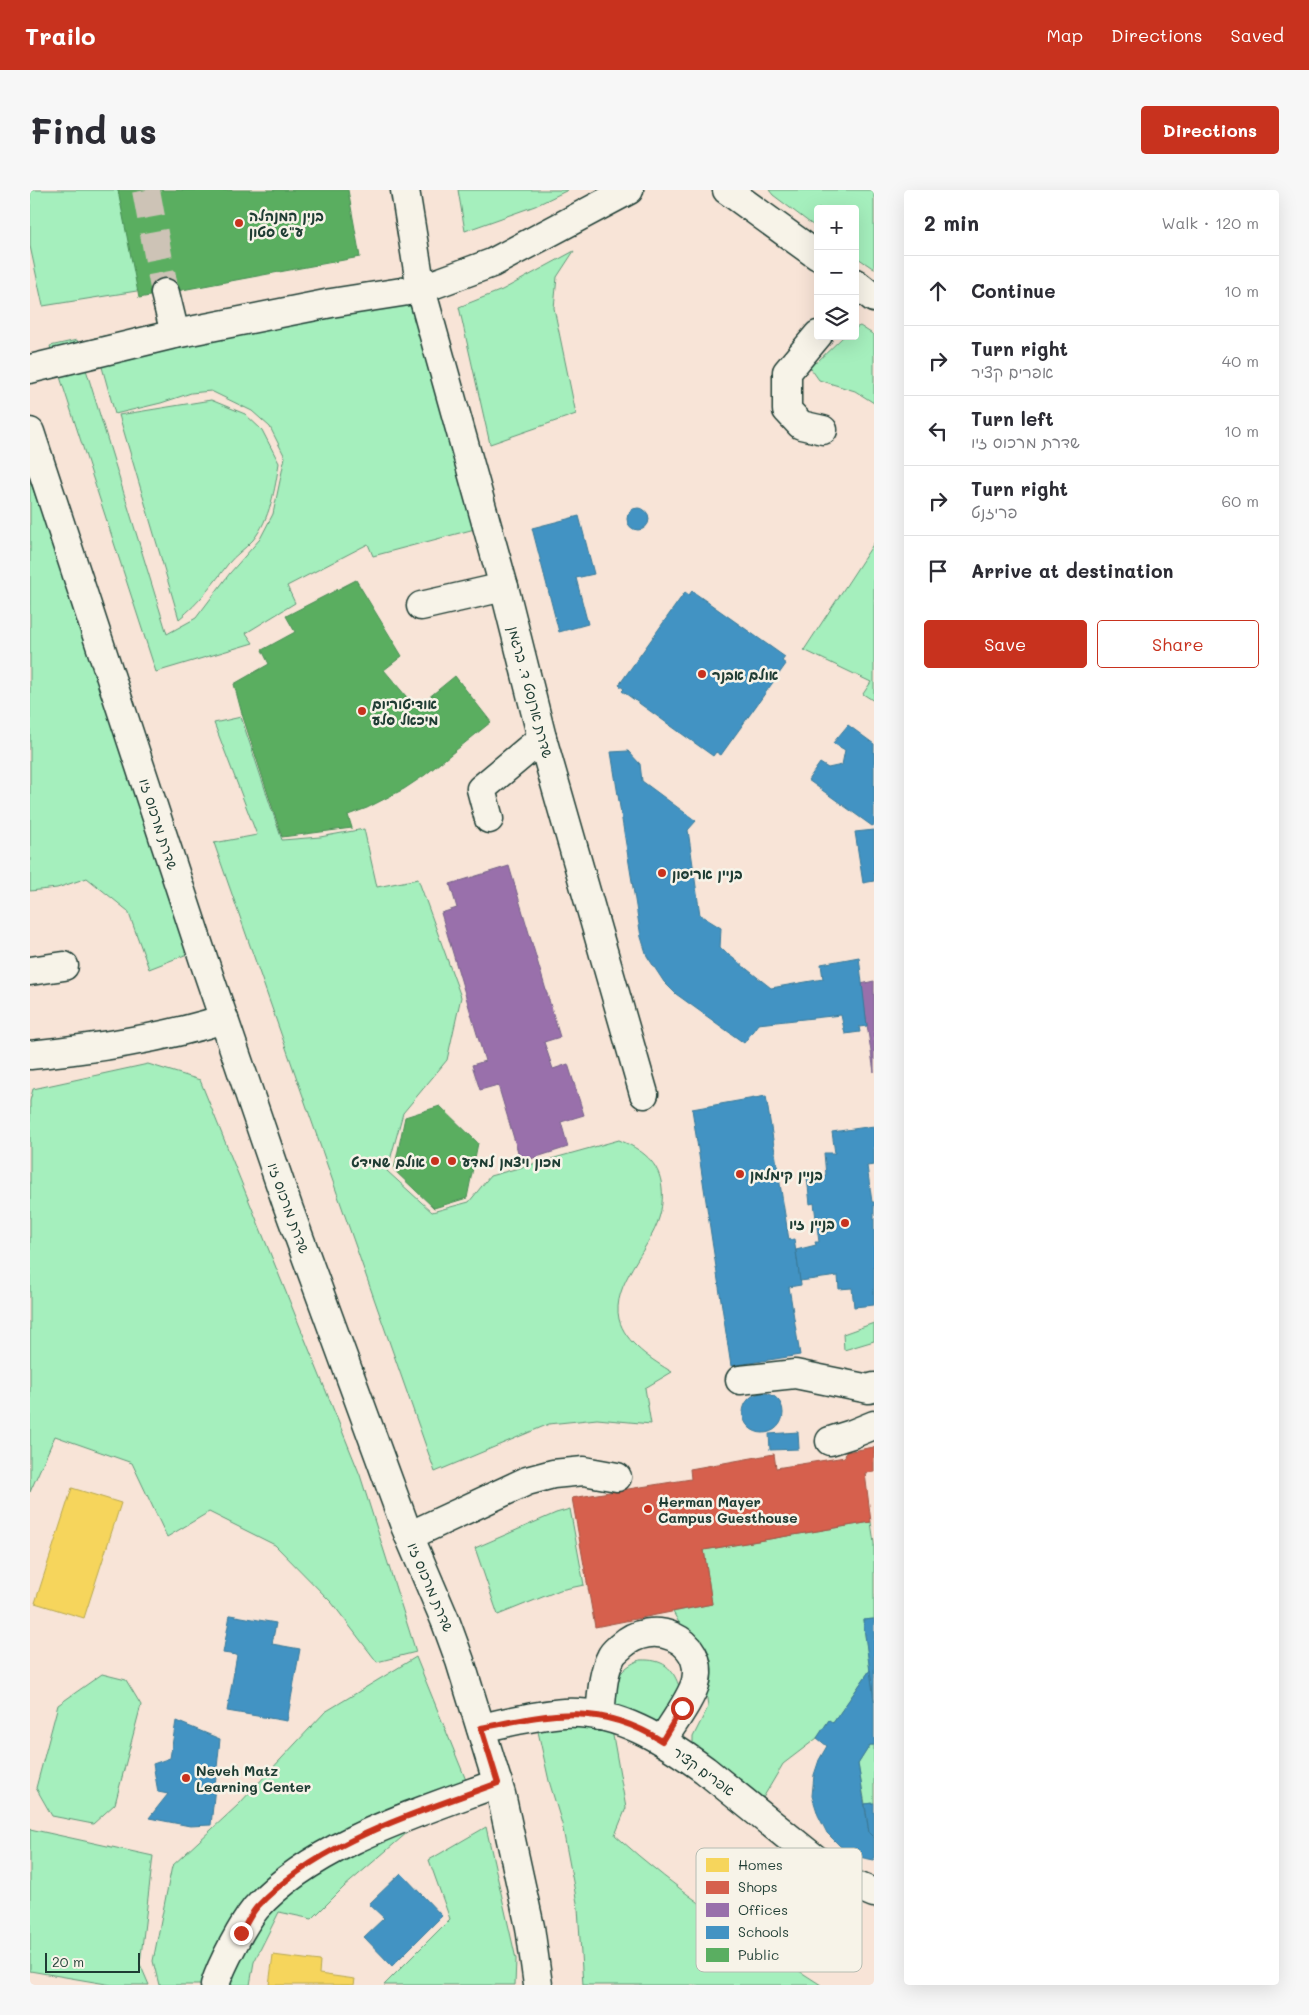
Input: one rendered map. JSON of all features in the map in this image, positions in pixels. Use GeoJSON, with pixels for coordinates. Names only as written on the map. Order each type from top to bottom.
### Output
{"type":"FeatureCollection","features":[{"type":"Feature","properties":{"kind":"street","name":"שדרת ארנסט ד. ברגמן"},"geometry":{"type":"LineString","coordinates":[[404,190],[421,289],[504,587],[542,738],[644,1094]]}},
{"type":"Feature","properties":{"kind":"street"},"geometry":{"type":"LineString","coordinates":[[30,369],[175,334],[331,303],[421,289],[492,264],[629,190]]}},
{"type":"Feature","properties":{"kind":"street"},"geometry":{"type":"LineString","coordinates":[[727,190],[814,253]]}},
{"type":"Feature","properties":{"kind":"street"},"geometry":{"type":"LineString","coordinates":[[859,287],[874,298]]}},
{"type":"Feature","properties":{"kind":"street"},"geometry":{"type":"LineString","coordinates":[[165,292],[175,334]]}},
{"type":"Feature","properties":{"kind":"street"},"geometry":{"type":"LineString","coordinates":[[814,340],[787,372],[786,410],[801,425],[822,430]]}},
{"type":"Feature","properties":{"kind":"street","name":"שדרת מרכוס זיו"},"geometry":{"type":"LineString","coordinates":[[30,432],[224,1020],[288,1207],[410,1536],[460,1661],[498,1783],[530,1927],[538,1985]]}},
{"type":"Feature","properties":{"kind":"street"},"geometry":{"type":"LineString","coordinates":[[421,606],[504,587]]}},
{"type":"Feature","properties":{"kind":"street"},"geometry":{"type":"LineString","coordinates":[[489,819],[481,789],[542,738]]}},
{"type":"Feature","properties":{"kind":"street"},"geometry":{"type":"LineString","coordinates":[[30,971],[64,966]]}},
{"type":"Feature","properties":{"kind":"street"},"geometry":{"type":"LineString","coordinates":[[30,1055],[135,1041],[181,1032],[224,1020]]}},
{"type":"Feature","properties":{"kind":"street"},"geometry":{"type":"LineString","coordinates":[[740,1380],[795,1374],[869,1389],[874,1387]]}},
{"type":"Feature","properties":{"kind":"street"},"geometry":{"type":"LineString","coordinates":[[830,1441],[874,1425]]}},
{"type":"Feature","properties":{"kind":"street"},"geometry":{"type":"LineString","coordinates":[[410,1536],[527,1481],[553,1474],[584,1471],[617,1477]]}},
{"type":"Feature","properties":{"kind":"street"},"geometry":{"type":"LineString","coordinates":[[600,1716],[606,1669],[612,1655],[635,1636],[656,1631],[669,1634],[679,1640],[692,1654],[696,1667],[696,1682],[662,1741]]}},
{"type":"Feature","properties":{"kind":"street","name":"אפרים קציר"},"geometry":{"type":"LineString","coordinates":[[481,1728],[564,1713],[600,1716],[645,1732],[705,1770],[802,1848]]}},
{"type":"Feature","properties":{"kind":"street"},"geometry":{"type":"LineString","coordinates":[[215,1985],[241,1933],[256,1909],[283,1882],[327,1854],[355,1840],[498,1783]]}},
{"type":"Feature","properties":{"kind":"street","name":"אפרים קציר"},"geometry":{"type":"LineString","coordinates":[[862,1888],[874,1893]]}},
{"type":"Feature","properties":{"kind":"green space"},"geometry":{"type":"Polygon","coordinates":[[[30,190],[119,190],[143,290],[43,306],[30,246],[30,190]]]}},
{"type":"Feature","properties":{"kind":"green space"},"geometry":{"type":"Polygon","coordinates":[[[458,190],[568,190],[535,206],[465,231],[458,190]]]}},
{"type":"Feature","properties":{"kind":"green space"},"geometry":{"type":"Polygon","coordinates":[[[769,190],[874,190],[874,269],[859,259],[859,205],[814,205],[814,226],[769,190]]]}},
{"type":"Feature","properties":{"kind":"green space"},"geometry":{"type":"Polygon","coordinates":[[[574,251],[557,277],[554,308],[576,414],[490,444],[459,307],[502,290],[574,251]]]}},
{"type":"Feature","properties":{"kind":"green space"},"geometry":{"type":"Polygon","coordinates":[[[407,276],[486,526],[373,556],[368,544],[287,586],[295,603],[246,633],[253,643],[156,672],[50,346],[77,340],[167,634],[196,618],[230,573],[260,539],[273,514],[285,457],[270,427],[252,411],[211,391],[191,393],[161,403],[115,414],[94,338],[407,276]]]}},
{"type":"Feature","properties":{"kind":"green space"},"geometry":{"type":"Polygon","coordinates":[[[859,326],[874,335],[874,403],[855,391],[819,380],[807,363],[817,362],[840,340],[859,340],[859,326]]]}},
{"type":"Feature","properties":{"kind":"green space"},"geometry":{"type":"Polygon","coordinates":[[[211,400],[245,414],[262,430],[279,463],[271,503],[259,532],[231,561],[199,600],[179,619],[119,415],[211,400]]]}},
{"type":"Feature","properties":{"kind":"green space"},"geometry":{"type":"Polygon","coordinates":[[[30,481],[81,622],[208,946],[149,969],[128,911],[87,878],[57,888],[30,891],[30,481]]]}},
{"type":"Feature","properties":{"kind":"green space"},"geometry":{"type":"Polygon","coordinates":[[[874,543],[874,701],[863,694],[871,682],[804,650],[874,543]]]}},
{"type":"Feature","properties":{"kind":"green space"},"geometry":{"type":"Polygon","coordinates":[[[241,717],[282,840],[320,837],[364,829],[377,887],[418,879],[461,997],[447,1060],[403,1113],[387,1171],[432,1212],[469,1202],[490,1176],[619,1140],[642,1152],[658,1171],[662,1192],[662,1207],[659,1218],[648,1242],[626,1280],[618,1306],[619,1319],[627,1336],[640,1350],[672,1372],[645,1388],[651,1424],[597,1419],[549,1424],[435,1472],[214,843],[257,835],[214,723],[241,717]]]}},
{"type":"Feature","properties":{"kind":"green space"},"geometry":{"type":"Polygon","coordinates":[[[148,1064],[200,1080],[360,1475],[416,1652],[377,1662],[332,1603],[275,1545],[209,1512],[167,1537],[132,1463],[55,1436],[30,1492],[30,1101],[33,1089],[148,1064]]]}},
{"type":"Feature","properties":{"kind":"green space"},"geometry":{"type":"Polygon","coordinates":[[[874,1323],[874,1341],[844,1350],[843,1334],[874,1323]]]}},
{"type":"Feature","properties":{"kind":"green space"},"geometry":{"type":"Polygon","coordinates":[[[570,1509],[584,1585],[560,1590],[498,1615],[475,1548],[556,1513],[570,1509]]]}},
{"type":"Feature","properties":{"kind":"green space"},"geometry":{"type":"Polygon","coordinates":[[[871,1522],[874,1543],[874,1619],[863,1620],[870,1670],[833,1723],[829,1720],[817,1738],[783,1764],[760,1803],[693,1751],[693,1737],[708,1707],[703,1665],[673,1612],[712,1604],[704,1550],[871,1522]]]}},
{"type":"Feature","properties":{"kind":"green space"},"geometry":{"type":"Polygon","coordinates":[[[416,1657],[472,1795],[408,1832],[344,1887],[312,1919],[279,1912],[254,1962],[250,1985],[159,1985],[153,1961],[172,1866],[238,1805],[325,1712],[416,1657]]]}},
{"type":"Feature","properties":{"kind":"green space"},"geometry":{"type":"Polygon","coordinates":[[[640,1660],[655,1661],[666,1666],[674,1675],[680,1689],[667,1720],[652,1726],[621,1714],[615,1702],[614,1693],[617,1680],[623,1670],[640,1660]]]}},
{"type":"Feature","properties":{"kind":"green space"},"geometry":{"type":"Polygon","coordinates":[[[102,1674],[126,1680],[141,1705],[115,1804],[93,1824],[52,1816],[36,1788],[58,1705],[102,1674]]]}},
{"type":"Feature","properties":{"kind":"green space"},"geometry":{"type":"Polygon","coordinates":[[[535,1718],[610,1719],[626,1808],[615,1835],[696,1900],[696,1972],[801,1972],[821,1985],[583,1985],[578,1908],[562,1824],[549,1781],[535,1718]]]}},
{"type":"Feature","properties":{"kind":"green space"},"geometry":{"type":"Polygon","coordinates":[[[870,1745],[874,1745],[874,1803],[865,1804],[858,1764],[870,1745]]]}},
{"type":"Feature","properties":{"kind":"green space"},"geometry":{"type":"Polygon","coordinates":[[[486,1827],[516,1959],[515,1985],[384,1985],[450,1919],[429,1860],[486,1827]]]}},
{"type":"Feature","properties":{"kind":"green space"},"geometry":{"type":"Polygon","coordinates":[[[30,1829],[153,1856],[140,1964],[149,1985],[112,1985],[30,1971],[30,1829]]]}},
{"type":"Feature","properties":{"kind":"building: Homes"},"geometry":{"type":"Polygon","coordinates":[[[72,1488],[121,1503],[84,1618],[35,1603],[72,1488]]]}},
{"type":"Feature","properties":{"kind":"building: Homes"},"geometry":{"type":"Polygon","coordinates":[[[273,1955],[320,1961],[319,1974],[355,1979],[354,1985],[269,1985],[273,1955]]]}},
{"type":"Feature","properties":{"kind":"building: Shops"},"geometry":{"type":"Polygon","coordinates":[[[874,1447],[874,1472],[865,1473],[871,1522],[704,1550],[712,1604],[595,1627],[572,1498],[691,1479],[690,1469],[774,1454],[776,1468],[845,1457],[846,1452],[874,1447]]]}},
{"type":"Feature","properties":{"kind":"building: Offices"},"geometry":{"type":"Polygon","coordinates":[[[509,866],[560,1037],[544,1042],[553,1069],[568,1064],[584,1115],[561,1122],[568,1147],[521,1162],[498,1085],[480,1090],[472,1065],[485,1061],[441,913],[457,908],[450,884],[509,866]]]}},
{"type":"Feature","properties":{"kind":"building: Offices"},"geometry":{"type":"Polygon","coordinates":[[[874,981],[874,1072],[861,984],[874,981]]]}},
{"type":"Feature","properties":{"kind":"building: Schools"},"geometry":{"type":"Polygon","coordinates":[[[634,508],[642,508],[649,515],[649,523],[642,530],[634,530],[627,523],[627,515],[634,508]]]}},
{"type":"Feature","properties":{"kind":"building: Schools"},"geometry":{"type":"Polygon","coordinates":[[[579,516],[594,574],[576,578],[588,624],[559,632],[532,528],[579,516]]]}},
{"type":"Feature","properties":{"kind":"building: Schools","name":"אולם אבנר"},"geometry":{"type":"Polygon","coordinates":[[[692,591],[785,657],[782,661],[786,664],[721,755],[716,752],[713,756],[622,691],[624,689],[619,685],[685,592],[689,595],[692,591]]]}},
{"type":"Feature","properties":{"kind":"building: Schools"},"geometry":{"type":"Polygon","coordinates":[[[848,725],[874,744],[874,825],[872,826],[808,780],[820,763],[828,768],[842,765],[845,750],[833,743],[848,725]]]}},
{"type":"Feature","properties":{"kind":"building: Schools","name":"בניין אריסון"},"geometry":{"type":"Polygon","coordinates":[[[628,751],[640,764],[642,781],[696,821],[688,830],[700,915],[721,928],[720,948],[771,988],[823,979],[821,964],[859,957],[867,1026],[859,1027],[860,1032],[845,1034],[841,1015],[758,1024],[744,1043],[676,994],[664,982],[647,956],[641,937],[611,752],[628,751]]]}},
{"type":"Feature","properties":{"kind":"building: Schools"},"geometry":{"type":"Polygon","coordinates":[[[874,830],[874,881],[863,883],[855,832],[874,830]]]}},
{"type":"Feature","properties":{"kind":"building: Schools","name":"בניין קימלמן"},"geometry":{"type":"Polygon","coordinates":[[[766,1096],[789,1240],[794,1239],[801,1285],[789,1287],[800,1355],[731,1366],[692,1109],[766,1096]]]}},
{"type":"Feature","properties":{"kind":"building: Schools","name":"בניין זיו"},"geometry":{"type":"Polygon","coordinates":[[[874,1126],[874,1165],[867,1166],[872,1202],[874,1202],[874,1305],[854,1307],[852,1288],[839,1289],[838,1276],[800,1281],[796,1250],[816,1245],[815,1242],[819,1242],[814,1203],[810,1204],[807,1177],[826,1175],[824,1153],[835,1153],[832,1132],[874,1126]]]}},
{"type":"Feature","properties":{"kind":"building: Schools"},"geometry":{"type":"Polygon","coordinates":[[[759,1393],[767,1393],[774,1396],[780,1402],[783,1413],[780,1424],[774,1430],[767,1433],[759,1433],[752,1430],[746,1424],[743,1417],[743,1409],[746,1402],[752,1396],[759,1393]]]}},
{"type":"Feature","properties":{"kind":"building: Schools"},"geometry":{"type":"Polygon","coordinates":[[[798,1432],[799,1449],[770,1450],[769,1434],[798,1432]]]}},
{"type":"Feature","properties":{"kind":"building: Schools"},"geometry":{"type":"Polygon","coordinates":[[[230,1615],[276,1623],[272,1644],[300,1649],[287,1721],[227,1711],[237,1655],[223,1653],[230,1615]]]}},
{"type":"Feature","properties":{"kind":"building: Schools"},"geometry":{"type":"Polygon","coordinates":[[[874,1619],[874,1701],[863,1620],[874,1619]]]}},
{"type":"Feature","properties":{"kind":"building: Schools"},"geometry":{"type":"Polygon","coordinates":[[[870,1670],[874,1701],[874,1745],[870,1745],[858,1764],[869,1833],[874,1838],[874,1860],[862,1858],[862,1848],[841,1847],[827,1833],[818,1815],[812,1796],[814,1775],[819,1760],[827,1746],[817,1738],[829,1720],[833,1723],[870,1670]]]}},
{"type":"Feature","properties":{"kind":"building: Schools","name":"Neveh Matz Learning Center"},"geometry":{"type":"Polygon","coordinates":[[[176,1721],[220,1739],[211,1825],[190,1826],[149,1818],[168,1794],[158,1792],[153,1764],[170,1758],[176,1721]]]}},
{"type":"Feature","properties":{"kind":"building: Schools"},"geometry":{"type":"Polygon","coordinates":[[[874,1803],[874,1838],[869,1833],[865,1804],[874,1803]]]}},
{"type":"Feature","properties":{"kind":"building: Schools"},"geometry":{"type":"Polygon","coordinates":[[[401,1873],[442,1916],[392,1966],[364,1937],[384,1918],[369,1904],[401,1873]]]}},
{"type":"Feature","properties":{"kind":"building: Public","name":"בנין המנהלה ע\"ש סטון"},"geometry":{"type":"Polygon","coordinates":[[[118,190],[348,190],[360,257],[139,298],[118,190]]]}},
{"type":"Feature","properties":{"kind":"building: Public","name":"אודיטוריום מיכאל סלע"},"geometry":{"type":"Polygon","coordinates":[[[356,580],[402,656],[384,670],[416,708],[455,676],[491,722],[425,775],[404,789],[367,808],[348,815],[352,828],[282,837],[234,684],[269,664],[262,650],[295,632],[286,616],[356,580]]]}},
{"type":"Feature","properties":{"kind":"building: Public","name":"אולם שמידט"},"geometry":{"type":"Polygon","coordinates":[[[440,1106],[478,1143],[467,1198],[434,1208],[394,1170],[405,1117],[440,1106]]]}},
{"type":"Feature","properties":{"kind":"tunnel"},"geometry":{"type":"LineString","coordinates":[[146,190],[165,293]]}},
{"type":"Feature","properties":{"kind":"place","name":"בנין המנהלה ע\"ש סטון"},"geometry":{"type":"Point","coordinates":[239,223]}},
{"type":"Feature","properties":{"kind":"place","name":"אולם אבנר"},"geometry":{"type":"Point","coordinates":[702,674]}},
{"type":"Feature","properties":{"kind":"place","name":"אודיטוריום מיכאל סלע"},"geometry":{"type":"Point","coordinates":[362,711]}},
{"type":"Feature","properties":{"kind":"place","name":"בניין אריסון"},"geometry":{"type":"Point","coordinates":[662,873]}},
{"type":"Feature","properties":{"kind":"place","name":"אולם שמידט"},"geometry":{"type":"Point","coordinates":[435,1161]}},
{"type":"Feature","properties":{"kind":"place","name":"מכון ויצמן למדע"},"geometry":{"type":"Point","coordinates":[452,1161]}},
{"type":"Feature","properties":{"kind":"place","name":"בניין קימלמן"},"geometry":{"type":"Point","coordinates":[740,1174]}},
{"type":"Feature","properties":{"kind":"place","name":"בניין זיו"},"geometry":{"type":"Point","coordinates":[845,1223]}},
{"type":"Feature","properties":{"kind":"place","name":"Herman Mayer Campus Guesthouse"},"geometry":{"type":"Point","coordinates":[648,1509]}},
{"type":"Feature","properties":{"kind":"place","name":"Neveh Matz Learning Center"},"geometry":{"type":"Point","coordinates":[186,1778]}},
{"type":"Feature","properties":{"kind":"route"},"geometry":{"type":"LineString","coordinates":[[241,1933],[256,1909],[283,1882],[327,1854],[398,1821],[498,1783],[481,1728],[530,1718],[564,1713],[581,1713],[600,1716],[624,1724],[662,1741],[682,1708]]}}]}
